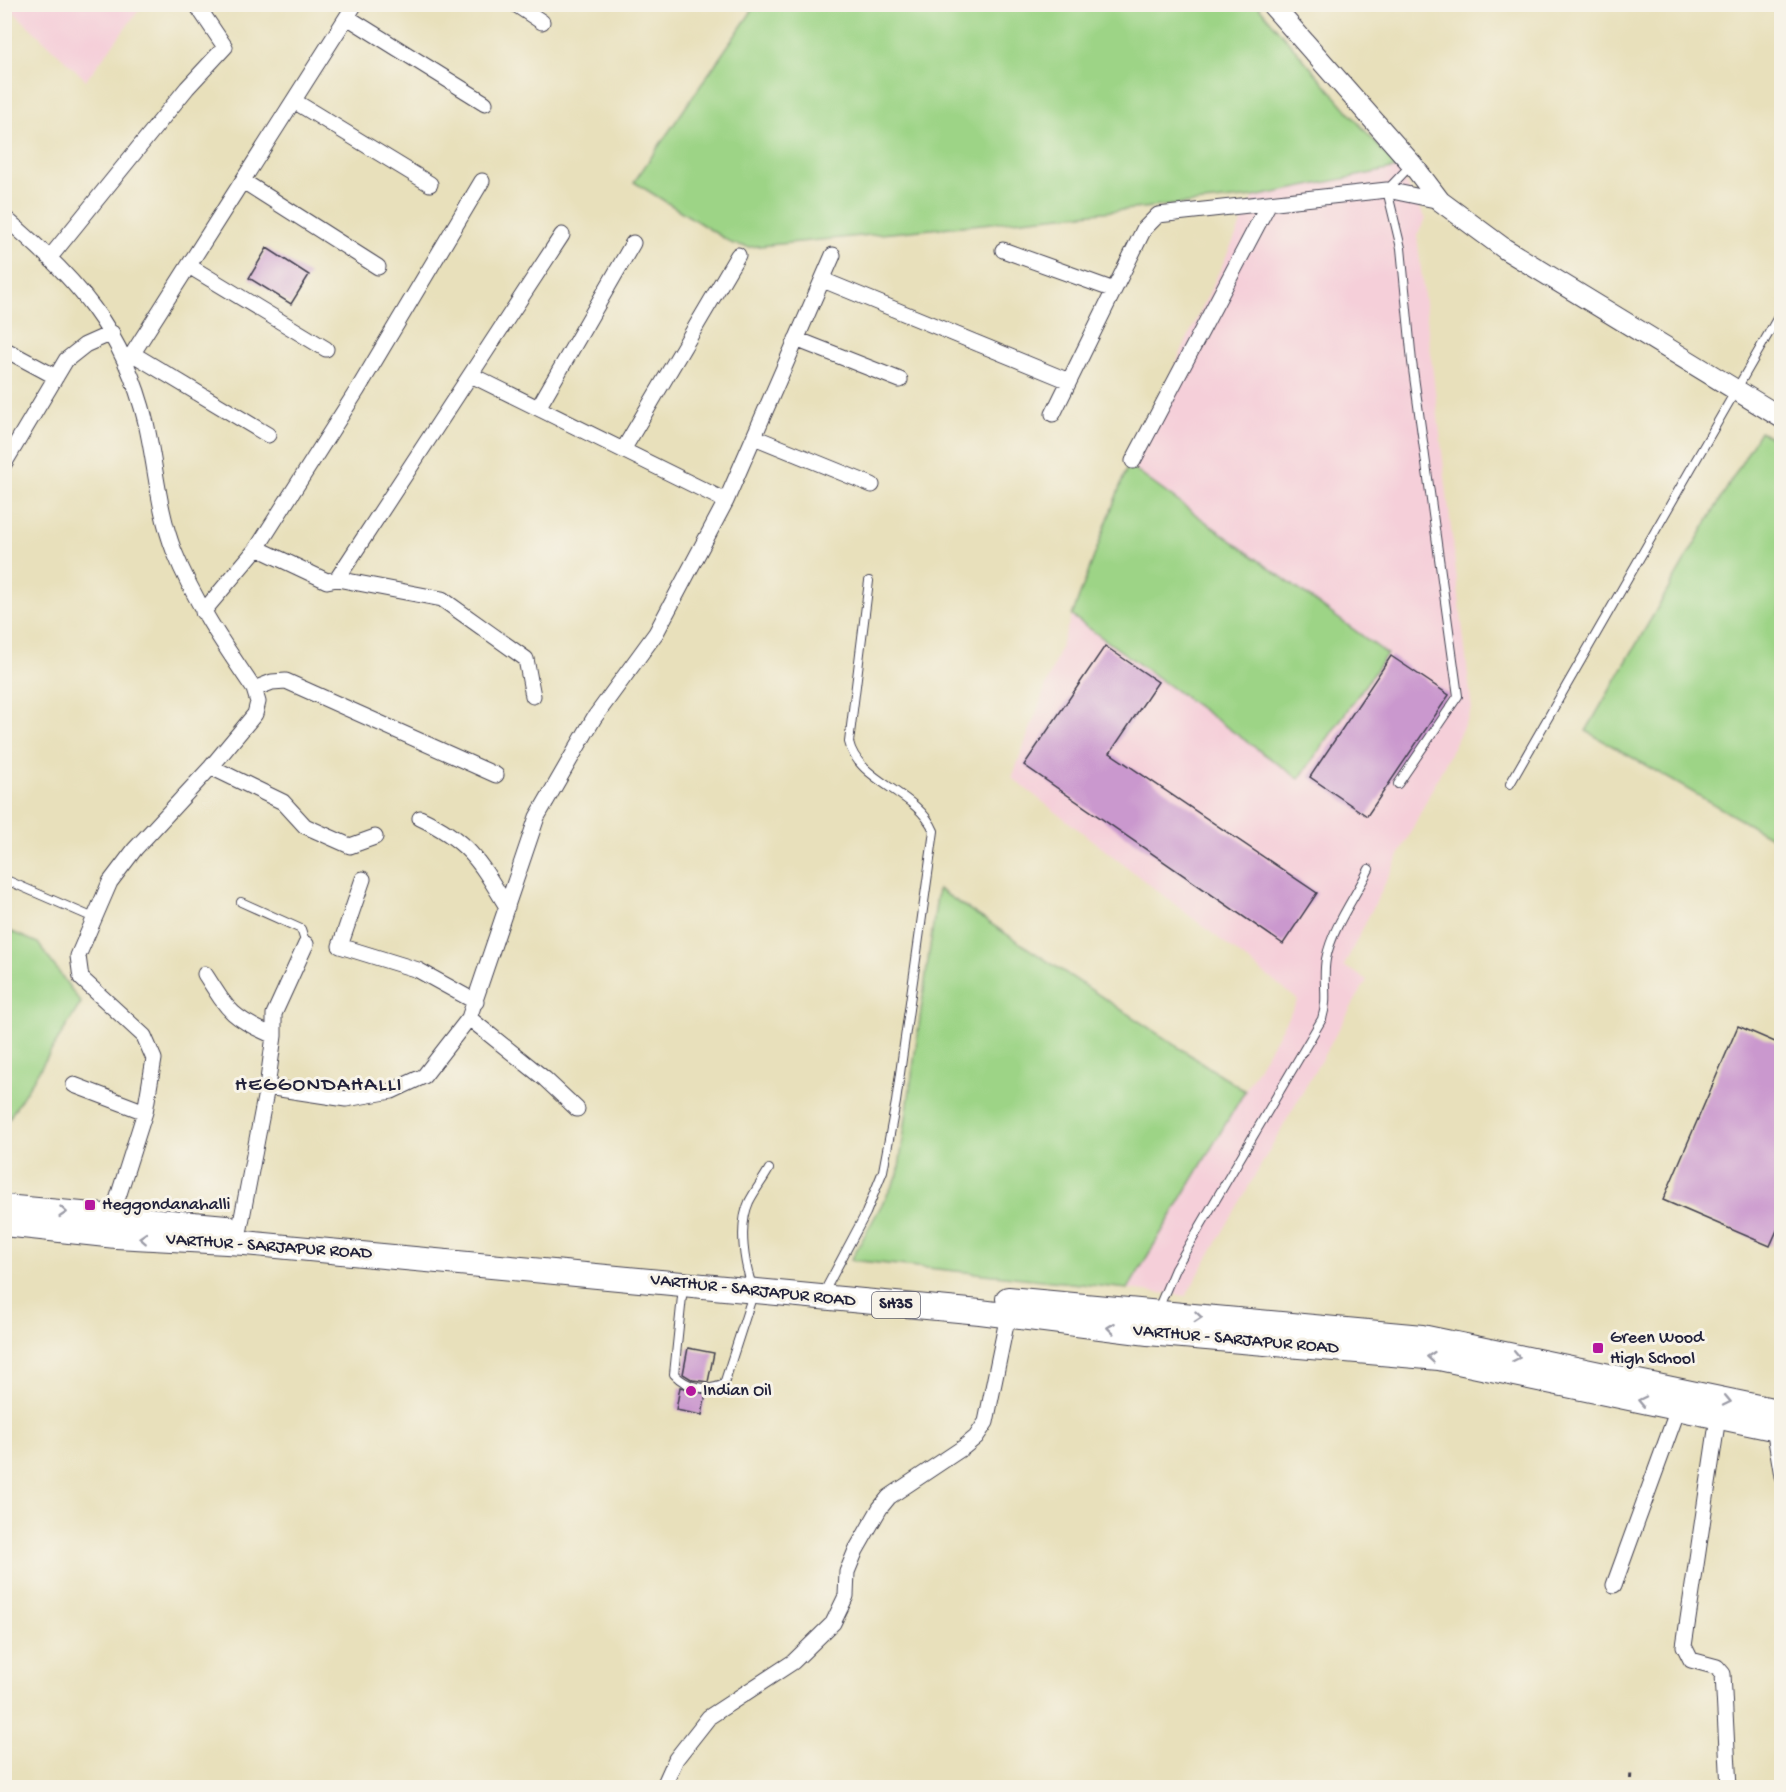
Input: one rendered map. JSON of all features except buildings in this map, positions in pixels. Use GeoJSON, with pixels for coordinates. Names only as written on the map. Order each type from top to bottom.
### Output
{"type":"FeatureCollection","features":[{"type":"Feature","properties":{"kind":"main road","name":"VARTHUR - SARJAPUR ROAD"},"geometry":{"type":"LineString","coordinates":[[4,1207],[240,1228],[825,1291],[1152,1323],[1440,1358],[1718,1417],[1779,1424]]}},
{"type":"Feature","properties":{"kind":"main road","name":"VARTHUR - SARJAPUR ROAD"},"geometry":{"type":"LineString","coordinates":[[4,1224],[116,1236],[245,1243],[683,1284],[751,1283]]}},
{"type":"Feature","properties":{"kind":"main road","name":"VARTHUR - SARJAPUR ROAD"},"geometry":{"type":"LineString","coordinates":[[825,1291],[1008,1315],[1422,1337],[1779,1424]]}},
{"type":"Feature","properties":{"kind":"street"},"geometry":{"type":"LineString","coordinates":[[51,256],[187,87],[225,47],[196,4]]}},
{"type":"Feature","properties":{"kind":"street"},"geometry":{"type":"LineString","coordinates":[[515,4],[542,22]]}},
{"type":"Feature","properties":{"kind":"street"},"geometry":{"type":"LineString","coordinates":[[1271,4],[1412,164],[1440,201],[1505,249],[1782,418]]}},
{"type":"Feature","properties":{"kind":"street"},"geometry":{"type":"LineString","coordinates":[[129,359],[351,11],[485,103]]}},
{"type":"Feature","properties":{"kind":"street"},"geometry":{"type":"LineString","coordinates":[[294,101],[430,184]]}},
{"type":"Feature","properties":{"kind":"street"},"geometry":{"type":"LineString","coordinates":[[243,181],[378,267]]}},
{"type":"Feature","properties":{"kind":"street"},"geometry":{"type":"LineString","coordinates":[[203,612],[257,548],[358,389],[482,181]]}},
{"type":"Feature","properties":{"kind":"street"},"geometry":{"type":"LineString","coordinates":[[1053,414],[1144,229],[1158,215],[1387,190],[1440,201]]}},
{"type":"Feature","properties":{"kind":"street"},"geometry":{"type":"LineString","coordinates":[[1133,461],[1269,203]]}},
{"type":"Feature","properties":{"kind":"street"},"geometry":{"type":"LineString","coordinates":[[4,217],[51,256],[75,281],[129,359],[146,422],[158,495],[174,551],[203,612],[254,689],[258,702],[255,714],[211,767],[135,849],[110,882],[78,956],[77,968],[81,978],[144,1036],[154,1059],[145,1112],[112,1216]]}},
{"type":"Feature","properties":{"kind":"street"},"geometry":{"type":"LineString","coordinates":[[337,579],[562,234]]}},
{"type":"Feature","properties":{"kind":"street"},"geometry":{"type":"LineString","coordinates":[[538,408],[633,243]]}},
{"type":"Feature","properties":{"kind":"street"},"geometry":{"type":"LineString","coordinates":[[1003,250],[1114,290]]}},
{"type":"Feature","properties":{"kind":"street"},"geometry":{"type":"LineString","coordinates":[[623,450],[738,255]]}},
{"type":"Feature","properties":{"kind":"street"},"geometry":{"type":"LineString","coordinates":[[267,1087],[346,1099],[392,1090],[424,1076],[469,1018],[537,817],[594,718],[656,633],[726,501],[833,255]]}},
{"type":"Feature","properties":{"kind":"street"},"geometry":{"type":"LineString","coordinates":[[189,266],[326,349]]}},
{"type":"Feature","properties":{"kind":"street"},"geometry":{"type":"LineString","coordinates":[[823,280],[1069,381]]}},
{"type":"Feature","properties":{"kind":"street"},"geometry":{"type":"LineString","coordinates":[[4,464],[56,376],[72,355],[85,345],[112,333]]}},
{"type":"Feature","properties":{"kind":"street"},"geometry":{"type":"LineString","coordinates":[[796,339],[900,380]]}},
{"type":"Feature","properties":{"kind":"street"},"geometry":{"type":"LineString","coordinates":[[4,349],[56,376]]}},
{"type":"Feature","properties":{"kind":"street"},"geometry":{"type":"LineString","coordinates":[[129,359],[268,435]]}},
{"type":"Feature","properties":{"kind":"street"},"geometry":{"type":"LineString","coordinates":[[471,375],[726,501]]}},
{"type":"Feature","properties":{"kind":"street"},"geometry":{"type":"LineString","coordinates":[[754,437],[872,485]]}},
{"type":"Feature","properties":{"kind":"street"},"geometry":{"type":"LineString","coordinates":[[257,548],[327,581],[337,579],[442,599],[526,659],[533,696]]}},
{"type":"Feature","properties":{"kind":"street"},"geometry":{"type":"LineString","coordinates":[[254,689],[272,682],[286,681],[496,775]]}},
{"type":"Feature","properties":{"kind":"street"},"geometry":{"type":"LineString","coordinates":[[211,767],[283,802],[305,826],[350,846],[375,837]]}},
{"type":"Feature","properties":{"kind":"street"},"geometry":{"type":"LineString","coordinates":[[420,818],[456,838],[476,856],[507,907]]}},
{"type":"Feature","properties":{"kind":"street"},"geometry":{"type":"LineString","coordinates":[[363,879],[340,946],[418,970],[476,1002]]}},
{"type":"Feature","properties":{"kind":"street"},"geometry":{"type":"LineString","coordinates":[[240,1228],[267,1087],[274,1036],[274,1014],[306,944]]}},
{"type":"Feature","properties":{"kind":"street"},"geometry":{"type":"LineString","coordinates":[[205,974],[228,1012],[242,1023],[274,1036]]}},
{"type":"Feature","properties":{"kind":"street"},"geometry":{"type":"LineString","coordinates":[[469,1018],[545,1079],[577,1109]]}},
{"type":"Feature","properties":{"kind":"street"},"geometry":{"type":"LineString","coordinates":[[74,1085],[145,1112]]}},
{"type":"Feature","properties":{"kind":"street"},"geometry":{"type":"LineString","coordinates":[[663,1788],[676,1758],[709,1718],[793,1662],[833,1623],[846,1596],[847,1572],[856,1550],[880,1508],[889,1497],[976,1437],[986,1422],[1008,1315]]}},
{"type":"Feature","properties":{"kind":"street"},"geometry":{"type":"LineString","coordinates":[[1614,1585],[1678,1409]]}},
{"type":"Feature","properties":{"kind":"street"},"geometry":{"type":"LineString","coordinates":[[1718,1417],[1684,1646],[1691,1660],[1717,1667],[1723,1674],[1729,1788]]}},
{"type":"Feature","properties":{"kind":"street"},"geometry":{"type":"LineString","coordinates":[[1779,1424],[1782,1476]]}},
{"type":"Feature","properties":{"kind":"lane"},"geometry":{"type":"LineString","coordinates":[[1398,784],[1458,696],[1412,362],[1401,248],[1387,190],[1412,164]]}},
{"type":"Feature","properties":{"kind":"lane"},"geometry":{"type":"LineString","coordinates":[[1510,784],[1782,310]]}},
{"type":"Feature","properties":{"kind":"lane"},"geometry":{"type":"LineString","coordinates":[[825,1291],[866,1213],[883,1171],[896,1102],[934,831],[921,809],[861,765],[852,753],[849,742],[869,581]]}},
{"type":"Feature","properties":{"kind":"lane"},"geometry":{"type":"LineString","coordinates":[[1152,1323],[1175,1269],[1322,1019],[1327,1002],[1324,985],[1329,945],[1369,869]]}},
{"type":"Feature","properties":{"kind":"lane"},"geometry":{"type":"LineString","coordinates":[[4,879],[94,918]]}},
{"type":"Feature","properties":{"kind":"lane"},"geometry":{"type":"LineString","coordinates":[[241,903],[300,929],[306,944]]}},
{"type":"Feature","properties":{"kind":"lane"},"geometry":{"type":"LineString","coordinates":[[683,1284],[674,1374],[682,1382],[700,1388],[713,1389],[724,1384],[751,1283],[743,1224],[748,1203],[769,1169]]}},
{"type":"Feature","properties":{"kind":"path"},"geometry":{"type":"LineString","coordinates":[[1630,1788],[1631,1770]]}},
{"type":"Feature","properties":{"kind":"shaded area"},"geometry":{"type":"Polygon","coordinates":[[[5,4],[143,4],[143,5],[86,80],[5,4]]]}},
{"type":"Feature","properties":{"kind":"shaded area"},"geometry":{"type":"Polygon","coordinates":[[[1397,168],[1426,219],[1417,235],[1472,709],[1344,966],[1367,980],[1186,1296],[1128,1289],[1298,1000],[1012,778],[1124,474],[1254,197],[1397,168]]]}},
{"type":"Feature","properties":{"kind":"green space"},"geometry":{"type":"Polygon","coordinates":[[[756,5],[1257,5],[1397,168],[1254,197],[749,247],[733,244],[634,182],[756,5]]]}},
{"type":"Feature","properties":{"kind":"green space"},"geometry":{"type":"Polygon","coordinates":[[[1760,431],[1781,443],[1781,843],[1586,731],[1760,431]]]}},
{"type":"Feature","properties":{"kind":"green space"},"geometry":{"type":"Polygon","coordinates":[[[1128,465],[1387,654],[1299,779],[1072,616],[1128,465]]]}},
{"type":"Feature","properties":{"kind":"green space"},"geometry":{"type":"Polygon","coordinates":[[[938,889],[1245,1091],[1128,1289],[851,1260],[898,1175],[938,889]]]}},
{"type":"Feature","properties":{"kind":"green space"},"geometry":{"type":"Polygon","coordinates":[[[5,929],[38,943],[81,1003],[5,1125],[5,929]]]}},
{"type":"Feature","properties":{"kind":"place","name":"Heggondanahalli"},"geometry":{"type":"Point","coordinates":[90,1205]}},
{"type":"Feature","properties":{"kind":"place","name":"Green Wood High School"},"geometry":{"type":"Point","coordinates":[1598,1348]}},
{"type":"Feature","properties":{"kind":"place","name":"Indian Oil"},"geometry":{"type":"Point","coordinates":[691,1391]}},
{"type":"Feature","properties":{"kind":"district","name":"HEGGONDAHALLI"},"geometry":{"type":"Point","coordinates":[319,1086]}}]}
